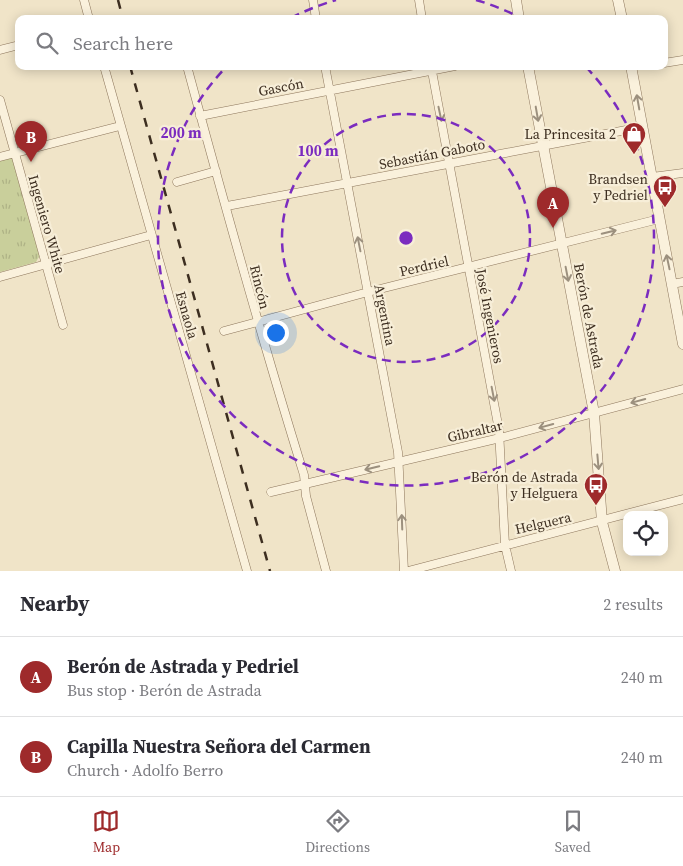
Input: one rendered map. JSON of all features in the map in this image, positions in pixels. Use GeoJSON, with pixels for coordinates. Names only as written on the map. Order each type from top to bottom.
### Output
{"type":"FeatureCollection","features":[{"type":"Feature","properties":{"kind":"street"},"geometry":{"type":"LineString","coordinates":[[84,0],[88,15]]}},
{"type":"Feature","properties":{"kind":"street"},"geometry":{"type":"LineString","coordinates":[[313,0],[315,15]]}},
{"type":"Feature","properties":{"kind":"street"},"geometry":{"type":"LineString","coordinates":[[419,0],[421,15]]}},
{"type":"Feature","properties":{"kind":"street"},"geometry":{"type":"LineString","coordinates":[[516,0],[518,15]]}},
{"type":"Feature","properties":{"kind":"street"},"geometry":{"type":"LineString","coordinates":[[618,0],[621,15]]}},
{"type":"Feature","properties":{"kind":"street"},"geometry":{"type":"LineString","coordinates":[[0,50],[15,46]]}},
{"type":"Feature","properties":{"kind":"street"},"geometry":{"type":"LineString","coordinates":[[668,62],[683,60]]}},
{"type":"Feature","properties":{"kind":"street","name":"Esnaola"},"geometry":{"type":"LineString","coordinates":[[105,70],[247,571]]}},
{"type":"Feature","properties":{"kind":"street","name":"Rincón"},"geometry":{"type":"LineString","coordinates":[[188,70],[227,206],[256,322],[305,485],[326,571]]}},
{"type":"Feature","properties":{"kind":"street","name":"Argentina"},"geometry":{"type":"LineString","coordinates":[[326,70],[399,461],[406,571]]}},
{"type":"Feature","properties":{"kind":"street","name":"Gascón"},"geometry":{"type":"LineString","coordinates":[[200,116],[422,70]]}},
{"type":"Feature","properties":{"kind":"street","name":"José Ingenieros"},"geometry":{"type":"LineString","coordinates":[[431,70],[500,438],[505,545],[511,571]]}},
{"type":"Feature","properties":{"kind":"street","name":"Berón de Astrada"},"geometry":{"type":"LineString","coordinates":[[529,70],[594,413],[602,522],[615,571]]}},
{"type":"Feature","properties":{"kind":"street"},"geometry":{"type":"LineString","coordinates":[[633,70],[659,219],[678,283],[683,344]]}},
{"type":"Feature","properties":{"kind":"street","name":"Ingeniero White"},"geometry":{"type":"LineString","coordinates":[[0,100],[63,325]]}},
{"type":"Feature","properties":{"kind":"street"},"geometry":{"type":"LineString","coordinates":[[0,157],[120,126]]}},
{"type":"Feature","properties":{"kind":"street","name":"Sebastián Gaboto"},"geometry":{"type":"LineString","coordinates":[[227,206],[642,126]]}},
{"type":"Feature","properties":{"kind":"street"},"geometry":{"type":"LineString","coordinates":[[176,182],[216,171]]}},
{"type":"Feature","properties":{"kind":"street"},"geometry":{"type":"LineString","coordinates":[[652,177],[683,174]]}},
{"type":"Feature","properties":{"kind":"street","name":"Perdriel"},"geometry":{"type":"LineString","coordinates":[[224,331],[368,292],[659,219]]}},
{"type":"Feature","properties":{"kind":"street"},"geometry":{"type":"LineString","coordinates":[[0,278],[151,235]]}},
{"type":"Feature","properties":{"kind":"street","name":"Gibraltar"},"geometry":{"type":"LineString","coordinates":[[271,492],[500,438],[683,389]]}},
{"type":"Feature","properties":{"kind":"street","name":"Helguera"},"geometry":{"type":"LineString","coordinates":[[406,571],[602,522],[683,499]]}},
{"type":"Feature","properties":{"kind":"green space"},"geometry":{"type":"Polygon","coordinates":[[[7,155],[13,158],[40,255],[36,262],[0,272],[0,157],[7,155]]]}},
{"type":"Feature","properties":{"kind":"railway"},"geometry":{"type":"LineString","coordinates":[[118,0],[122,15]]}},
{"type":"Feature","properties":{"kind":"railway"},"geometry":{"type":"LineString","coordinates":[[131,70],[270,571]]}},
{"type":"Feature","properties":{"kind":"place","name":"La Princesita 2"},"geometry":{"type":"Point","coordinates":[634,155]}},
{"type":"Feature","properties":{"kind":"place","name":"Capilla Nuestra Señora del Carmen"},"geometry":{"type":"Point","coordinates":[31,162]}},
{"type":"Feature","properties":{"kind":"place","name":"Brandsen y Pedriel"},"geometry":{"type":"Point","coordinates":[665,208]}},
{"type":"Feature","properties":{"kind":"place","name":"Berón de Astrada y Pedriel"},"geometry":{"type":"Point","coordinates":[553,228]}},
{"type":"Feature","properties":{"kind":"place","name":"Berón de Astrada y Helguera"},"geometry":{"type":"Point","coordinates":[596,506]}}]}
